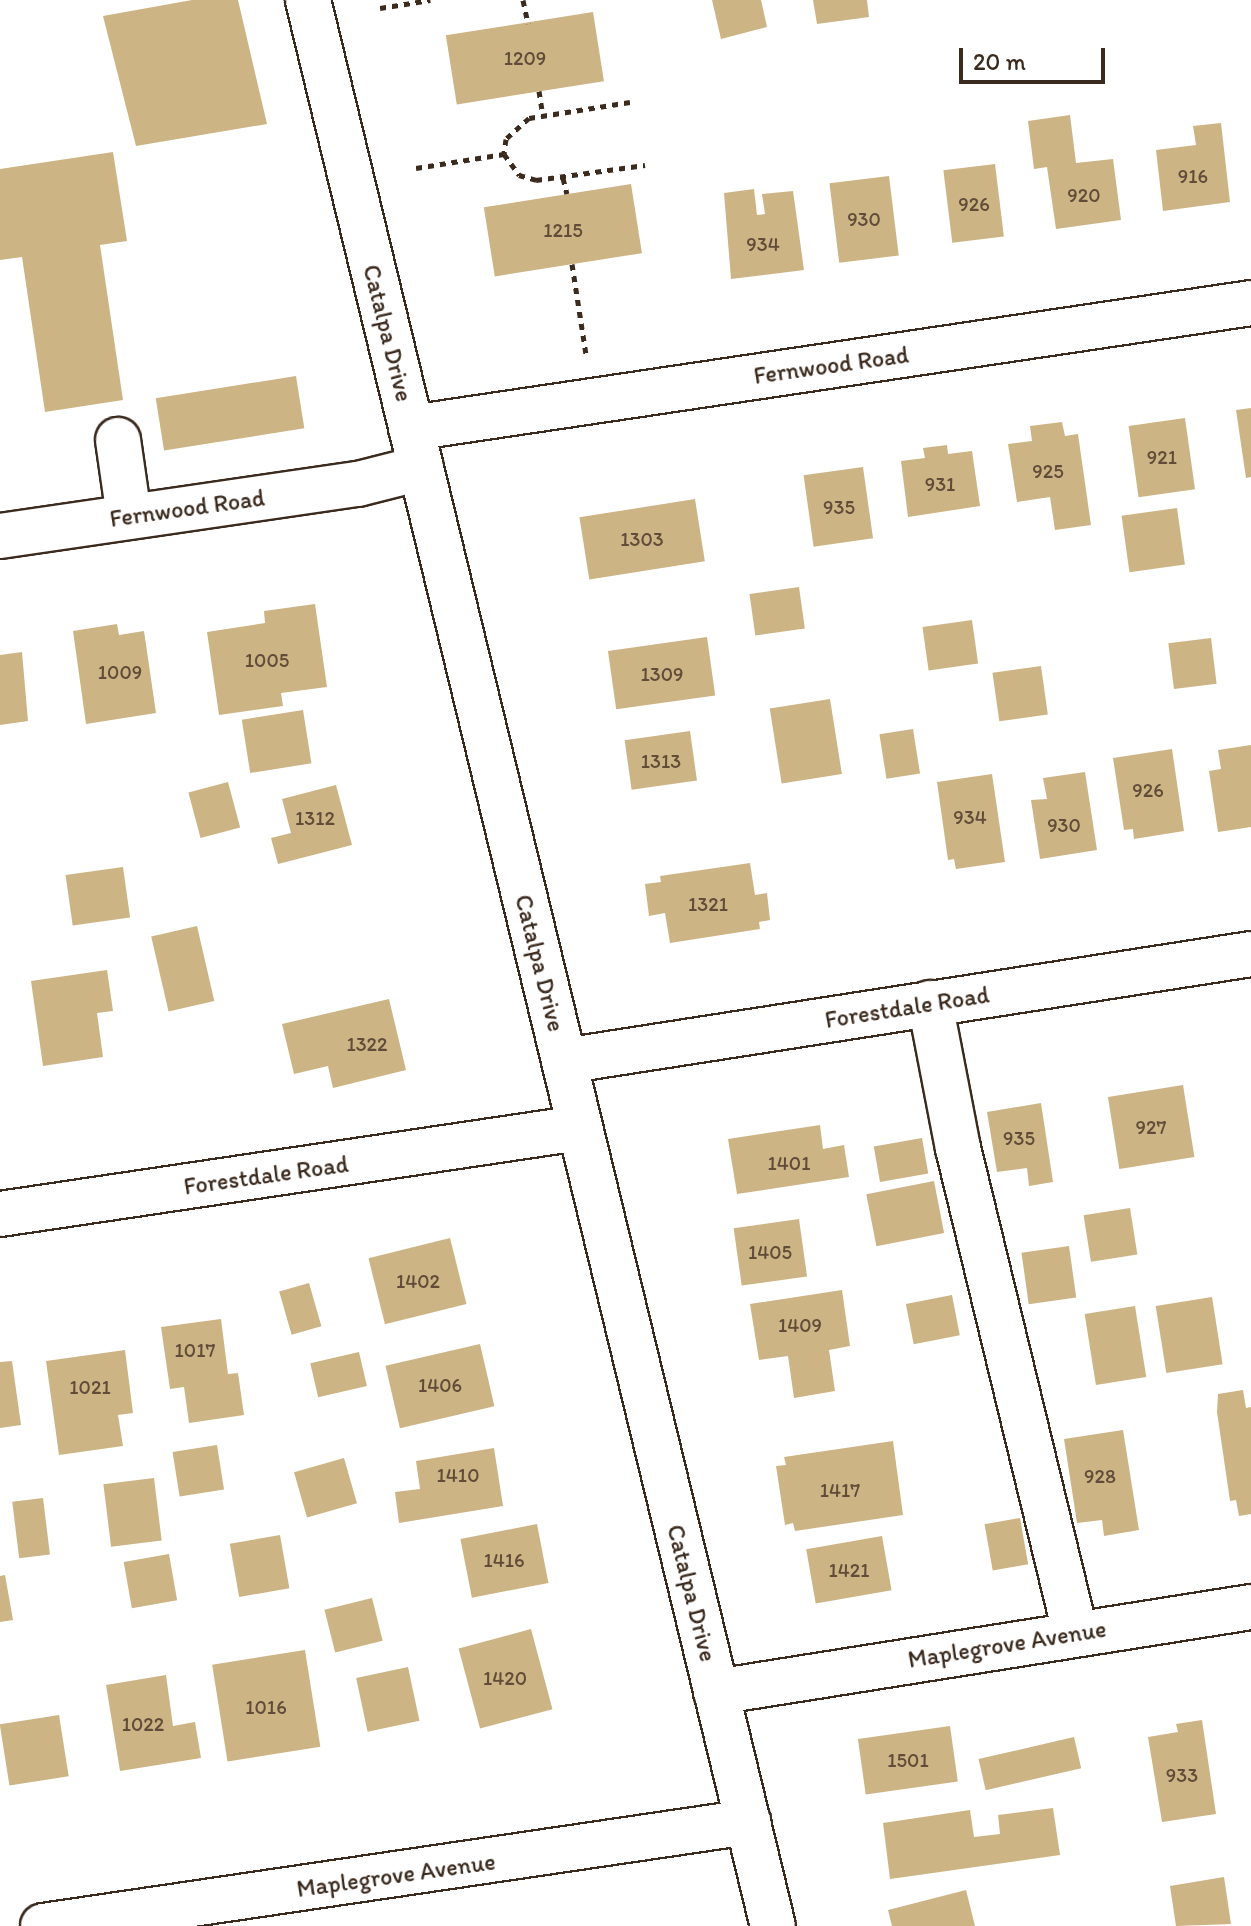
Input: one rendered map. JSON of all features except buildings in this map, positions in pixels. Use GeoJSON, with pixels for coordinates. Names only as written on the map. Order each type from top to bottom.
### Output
{"type":"FeatureCollection","features":[{"type":"Feature","properties":{"kind":"street","name":"Catalpa Drive"},"geometry":{"type":"LineString","coordinates":[[308,0],[773,1926]]}},
{"type":"Feature","properties":{"kind":"street","name":"Fernwood Road"},"geometry":{"type":"LineString","coordinates":[[0,536],[358,484],[416,448],[1251,303]]}},
{"type":"Feature","properties":{"kind":"street"},"geometry":{"type":"LineString","coordinates":[[118,440],[129,516]]}},
{"type":"Feature","properties":{"kind":"street","name":"Forestdale Road"},"geometry":{"type":"LineString","coordinates":[[564,1061],[1251,954]]}},
{"type":"Feature","properties":{"kind":"street"},"geometry":{"type":"LineString","coordinates":[[930,1003],[958,1148],[1075,1632]]}},
{"type":"Feature","properties":{"kind":"street","name":"Forestdale Road"},"geometry":{"type":"LineString","coordinates":[[0,1214],[579,1128]]}},
{"type":"Feature","properties":{"kind":"street","name":"Maplegrove Avenue"},"geometry":{"type":"LineString","coordinates":[[716,1692],[1075,1632],[1251,1607]]}},
{"type":"Feature","properties":{"kind":"street","name":"Maplegrove Avenue"},"geometry":{"type":"LineString","coordinates":[[43,1926],[748,1822]]}},
{"type":"Feature","properties":{"kind":"path"},"geometry":{"type":"LineString","coordinates":[[380,8],[430,0]]}},
{"type":"Feature","properties":{"kind":"path"},"geometry":{"type":"LineString","coordinates":[[523,0],[528,23]]}},
{"type":"Feature","properties":{"kind":"path"},"geometry":{"type":"LineString","coordinates":[[539,91],[543,116]]}},
{"type":"Feature","properties":{"kind":"path"},"geometry":{"type":"LineString","coordinates":[[630,102],[543,116],[518,125],[506,139],[504,154],[519,175],[536,180],[645,165]]}},
{"type":"Feature","properties":{"kind":"path"},"geometry":{"type":"LineString","coordinates":[[416,168],[504,154]]}},
{"type":"Feature","properties":{"kind":"path"},"geometry":{"type":"LineString","coordinates":[[563,178],[567,194]]}},
{"type":"Feature","properties":{"kind":"path"},"geometry":{"type":"LineString","coordinates":[[572,264],[587,362]]}}]}
